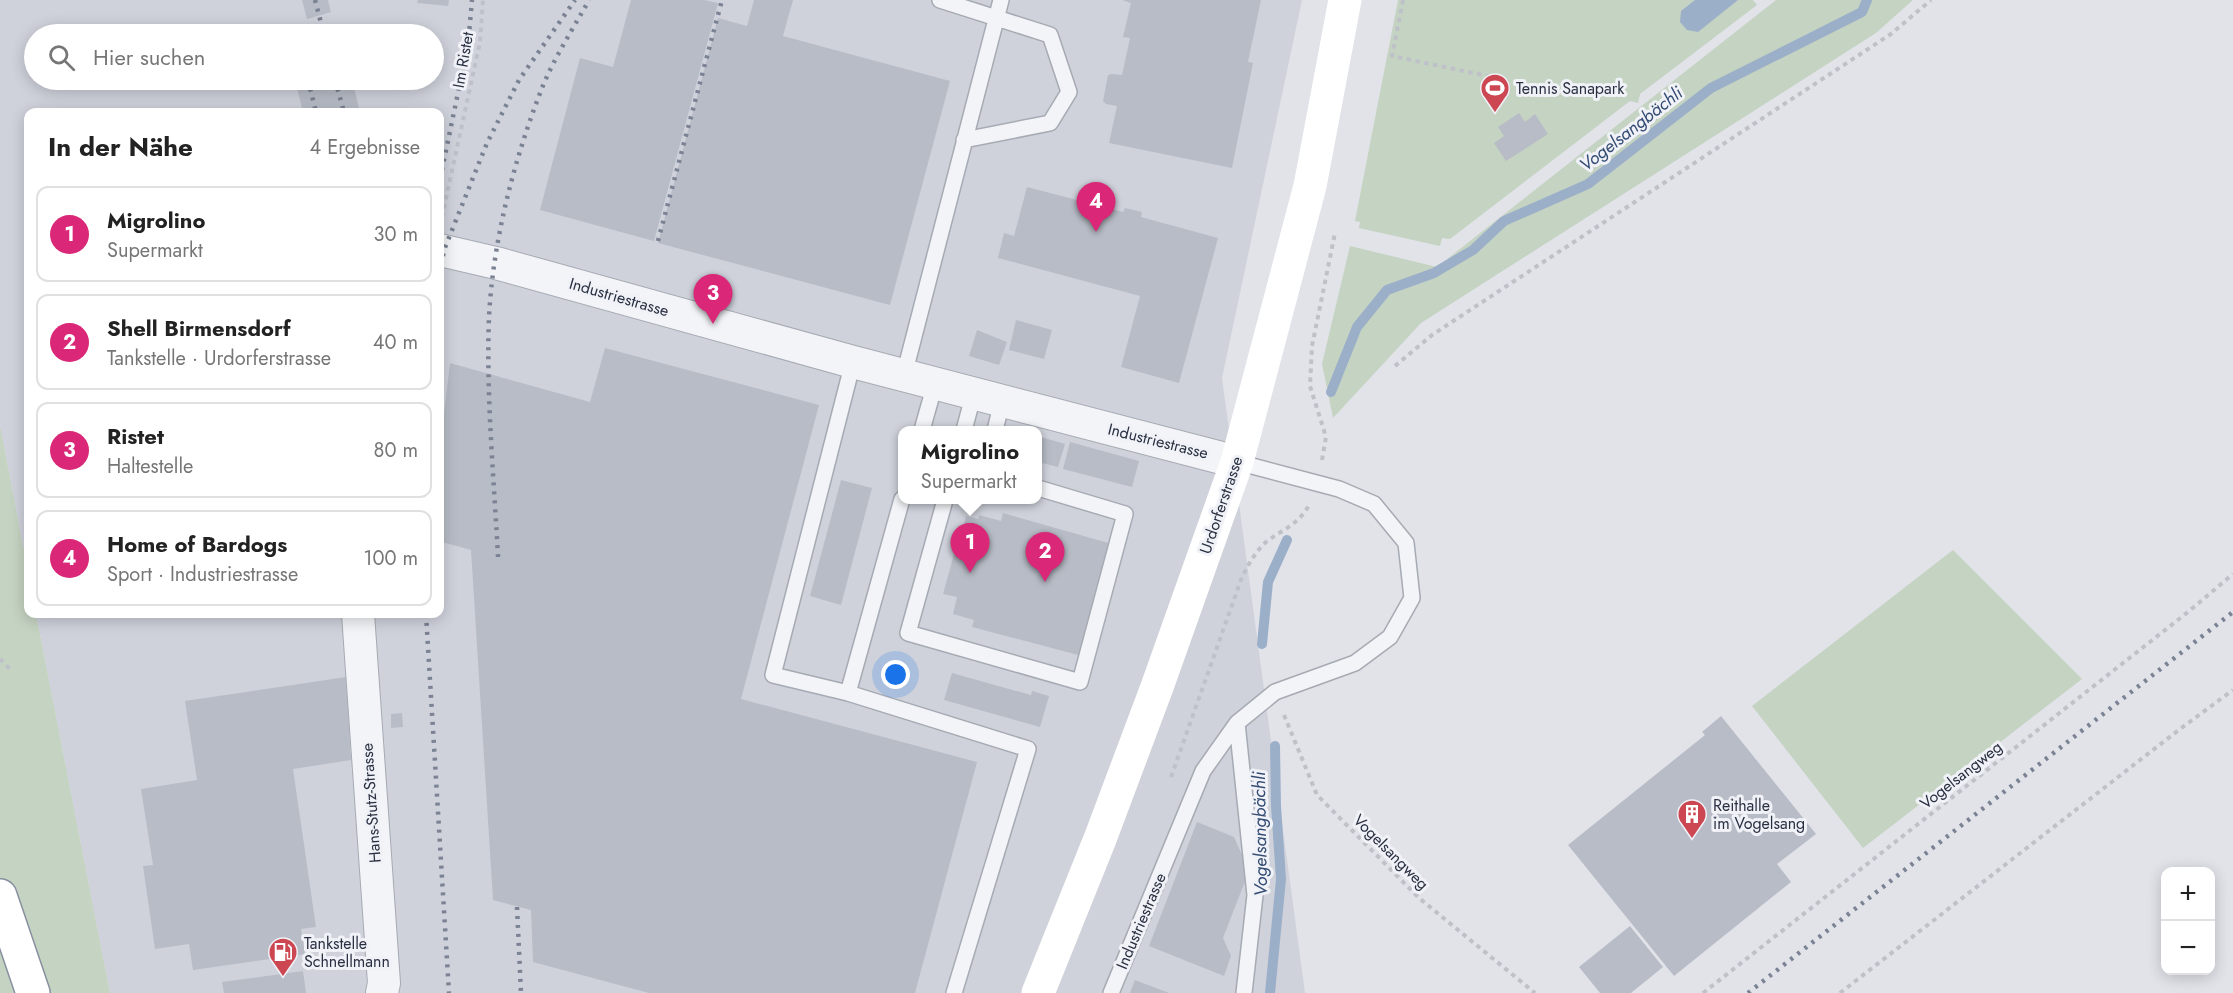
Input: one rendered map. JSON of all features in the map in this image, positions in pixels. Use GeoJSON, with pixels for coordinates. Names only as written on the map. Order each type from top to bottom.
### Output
{"type":"FeatureCollection","features":[{"type":"Feature","properties":{"kind":"main road","name":"Urdorferstrasse"},"geometry":{"type":"LineString","coordinates":[[1038,993],[1136,742],[1237,462],[1310,186],[1345,0]]}},
{"type":"Feature","properties":{"kind":"main road"},"geometry":{"type":"LineString","coordinates":[[0,896],[33,993]]}},
{"type":"Feature","properties":{"kind":"street","name":"Industriestrasse"},"geometry":{"type":"LineString","coordinates":[[444,251],[904,375],[935,384],[990,408],[1237,462]]}},
{"type":"Feature","properties":{"kind":"street","name":"Hans-Stutz-Strasse"},"geometry":{"type":"LineString","coordinates":[[358,618],[384,983],[382,993]]}},
{"type":"Feature","properties":{"kind":"lane"},"geometry":{"type":"LineString","coordinates":[[940,0],[1050,35],[1069,92],[1050,123],[964,140]]}},
{"type":"Feature","properties":{"kind":"lane"},"geometry":{"type":"LineString","coordinates":[[904,375],[995,16],[1001,0]]}},
{"type":"Feature","properties":{"kind":"lane"},"geometry":{"type":"LineString","coordinates":[[853,362],[773,675],[848,693],[1028,749],[954,993]]}},
{"type":"Feature","properties":{"kind":"lane"},"geometry":{"type":"LineString","coordinates":[[923,426],[935,384]]}},
{"type":"Feature","properties":{"kind":"lane"},"geometry":{"type":"LineString","coordinates":[[969,426],[990,408]]}},
{"type":"Feature","properties":{"kind":"lane","name":"Industriestrasse"},"geometry":{"type":"LineString","coordinates":[[1111,993],[1203,771],[1237,723],[1275,692],[1355,663],[1390,637],[1412,598],[1406,543],[1374,504],[1339,489],[1237,462]]}},
{"type":"Feature","properties":{"kind":"lane"},"geometry":{"type":"LineString","coordinates":[[944,504],[908,633],[1080,682],[1125,514],[1042,489]]}},
{"type":"Feature","properties":{"kind":"lane"},"geometry":{"type":"LineString","coordinates":[[848,693],[902,504]]}},
{"type":"Feature","properties":{"kind":"lane"},"geometry":{"type":"LineString","coordinates":[[1237,723],[1255,895],[1244,993]]}},
{"type":"Feature","properties":{"kind":"path","name":"Im Ristet"},"geometry":{"type":"LineString","coordinates":[[444,210],[480,42],[483,0]]}},
{"type":"Feature","properties":{"kind":"path"},"geometry":{"type":"LineString","coordinates":[[1403,0],[1392,56],[1502,79]]}},
{"type":"Feature","properties":{"kind":"path"},"geometry":{"type":"LineString","coordinates":[[1395,366],[1432,334],[1891,34],[1931,0]]}},
{"type":"Feature","properties":{"kind":"path"},"geometry":{"type":"LineString","coordinates":[[1324,453],[1326,437],[1310,386],[1312,346],[1337,224]]}},
{"type":"Feature","properties":{"kind":"path"},"geometry":{"type":"LineString","coordinates":[[1167,788],[1242,578],[1253,556],[1266,543],[1305,514],[1309,505]]}},
{"type":"Feature","properties":{"kind":"path","name":"Vogelsangweg"},"geometry":{"type":"LineString","coordinates":[[1703,993],[2188,612],[2233,574]]}},
{"type":"Feature","properties":{"kind":"path"},"geometry":{"type":"LineString","coordinates":[[0,659],[10,669]]}},
{"type":"Feature","properties":{"kind":"path"},"geometry":{"type":"LineString","coordinates":[[1840,993],[2233,690]]}},
{"type":"Feature","properties":{"kind":"path","name":"Vogelsangweg"},"geometry":{"type":"LineString","coordinates":[[1275,692],[1317,795],[1419,898],[1535,993]]}},
{"type":"Feature","properties":{"kind":"shaded area"},"geometry":{"type":"Polygon","coordinates":[[[0,0],[1302,0],[1222,378],[1305,993],[110,993],[37,618],[444,618],[444,108],[24,108],[24,551],[0,425],[0,0]]]}},
{"type":"Feature","properties":{"kind":"green space","name":"Tennis Sanapark"},"geometry":{"type":"Polygon","coordinates":[[[1398,0],[1753,0],[1757,5],[1640,94],[1638,103],[1630,101],[1450,239],[1442,238],[1440,246],[1359,228],[1360,222],[1355,221],[1398,0]]]}},
{"type":"Feature","properties":{"kind":"green space"},"geometry":{"type":"Polygon","coordinates":[[[1776,0],[1913,0],[1876,33],[1421,323],[1333,418],[1322,364],[1350,246],[1437,267],[1776,0]]]}},
{"type":"Feature","properties":{"kind":"green space"},"geometry":{"type":"Polygon","coordinates":[[[0,425],[24,551],[24,618],[37,618],[110,993],[0,993],[0,425]]]}},
{"type":"Feature","properties":{"kind":"green space"},"geometry":{"type":"Polygon","coordinates":[[[1953,550],[2082,679],[1863,848],[1752,706],[1953,550]]]}},
{"type":"Feature","properties":{"kind":"water"},"geometry":{"type":"Polygon","coordinates":[[[1695,0],[1738,0],[1698,32],[1687,30],[1680,22],[1681,11],[1695,0]]]}},
{"type":"Feature","properties":{"kind":"building"},"geometry":{"type":"Polygon","coordinates":[[[302,0],[328,0],[331,12],[307,19],[302,0]]]}},
{"type":"Feature","properties":{"kind":"building"},"geometry":{"type":"Polygon","coordinates":[[[418,0],[449,0],[448,6],[417,3],[418,0]]]}},
{"type":"Feature","properties":{"kind":"building"},"geometry":{"type":"Polygon","coordinates":[[[631,0],[704,0],[718,3],[654,241],[540,210],[580,58],[613,67],[631,0]]]}},
{"type":"Feature","properties":{"kind":"building"},"geometry":{"type":"Polygon","coordinates":[[[754,0],[793,0],[783,36],[950,81],[890,305],[658,243],[718,18],[747,26],[754,0]]]}},
{"type":"Feature","properties":{"kind":"building"},"geometry":{"type":"Polygon","coordinates":[[[1122,0],[1261,0],[1248,62],[1253,63],[1232,168],[1109,143],[1117,106],[1106,104],[1103,101],[1108,75],[1122,75],[1130,38],[1123,37],[1131,3],[1122,0]]]}},
{"type":"Feature","properties":{"kind":"building"},"geometry":{"type":"Polygon","coordinates":[[[298,90],[354,90],[359,108],[302,108],[298,90]]]}},
{"type":"Feature","properties":{"kind":"building"},"geometry":{"type":"Polygon","coordinates":[[[1519,113],[1525,122],[1535,114],[1548,134],[1506,161],[1494,143],[1504,136],[1498,127],[1519,113]]]}},
{"type":"Feature","properties":{"kind":"building"},"geometry":{"type":"Polygon","coordinates":[[[1027,187],[1123,212],[1125,208],[1142,212],[1141,217],[1218,238],[1179,383],[1121,367],[1140,296],[998,258],[1004,233],[1014,236],[1027,187]]]}},
{"type":"Feature","properties":{"kind":"building"},"geometry":{"type":"Polygon","coordinates":[[[1016,320],[1052,330],[1044,359],[1009,350],[1016,320]]]}},
{"type":"Feature","properties":{"kind":"building"},"geometry":{"type":"Polygon","coordinates":[[[977,330],[1007,342],[999,365],[969,356],[977,330]]]}},
{"type":"Feature","properties":{"kind":"building"},"geometry":{"type":"Polygon","coordinates":[[[605,348],[819,405],[741,699],[977,762],[915,993],[649,993],[533,962],[531,910],[493,900],[471,550],[444,543],[444,414],[450,363],[590,402],[605,348]]]}},
{"type":"Feature","properties":{"kind":"building"},"geometry":{"type":"Polygon","coordinates":[[[1042,437],[1065,444],[1058,467],[1042,463],[1042,437]]]}},
{"type":"Feature","properties":{"kind":"building"},"geometry":{"type":"Polygon","coordinates":[[[1070,442],[1139,461],[1132,487],[1063,469],[1070,442]]]}},
{"type":"Feature","properties":{"kind":"building"},"geometry":{"type":"Polygon","coordinates":[[[841,480],[872,488],[841,605],[810,596],[841,480]]]}},
{"type":"Feature","properties":{"kind":"building"},"geometry":{"type":"Polygon","coordinates":[[[1003,513],[1112,544],[1082,656],[972,627],[974,620],[953,614],[957,597],[943,594],[956,547],[969,551],[974,535],[962,532],[966,516],[978,519],[979,515],[1001,521],[1003,513]]]}},
{"type":"Feature","properties":{"kind":"building"},"geometry":{"type":"Polygon","coordinates":[[[952,673],[1031,695],[1032,691],[1049,696],[1040,727],[944,700],[952,673]]]}},
{"type":"Feature","properties":{"kind":"building"},"geometry":{"type":"Polygon","coordinates":[[[346,677],[351,760],[293,769],[316,927],[301,929],[305,954],[193,970],[189,944],[155,949],[143,866],[153,865],[141,789],[197,780],[185,701],[346,677]]]}},
{"type":"Feature","properties":{"kind":"building"},"geometry":{"type":"Polygon","coordinates":[[[402,713],[403,727],[391,728],[391,714],[402,713]]]}},
{"type":"Feature","properties":{"kind":"building","name":"Reithalle im Vogelsang"},"geometry":{"type":"Polygon","coordinates":[[[1721,716],[1816,834],[1777,864],[1791,882],[1674,976],[1568,845],[1705,735],[1702,732],[1721,716]]]}},
{"type":"Feature","properties":{"kind":"building"},"geometry":{"type":"Polygon","coordinates":[[[1197,822],[1234,837],[1249,871],[1223,938],[1231,956],[1224,976],[1149,946],[1197,822]]]}},
{"type":"Feature","properties":{"kind":"building"},"geometry":{"type":"Polygon","coordinates":[[[1630,926],[1663,967],[1631,993],[1600,993],[1579,967],[1630,926]]]}},
{"type":"Feature","properties":{"kind":"building","name":"Tankstelle Schnellmann"},"geometry":{"type":"Polygon","coordinates":[[[303,971],[306,993],[224,993],[222,982],[303,971]]]}},
{"type":"Feature","properties":{"kind":"building"},"geometry":{"type":"Polygon","coordinates":[[[1135,980],[1169,993],[1130,993],[1135,980]]]}},
{"type":"Feature","properties":{"kind":"waterway","name":"Vogelsangbächli"},"geometry":{"type":"LineString","coordinates":[[1331,392],[1357,327],[1387,290],[1434,273],[1473,250],[1504,221],[1588,184],[1711,88],[1862,12],[1867,0]]}},
{"type":"Feature","properties":{"kind":"waterway","name":"Vogelsangbächli"},"geometry":{"type":"LineString","coordinates":[[1262,644],[1268,582],[1287,540]]}},
{"type":"Feature","properties":{"kind":"waterway","name":"Vogelsangbächli"},"geometry":{"type":"LineString","coordinates":[[1270,993],[1281,879],[1275,746]]}},
{"type":"Feature","properties":{"kind":"railway"},"geometry":{"type":"LineString","coordinates":[[315,0],[321,24]]}},
{"type":"Feature","properties":{"kind":"railway"},"geometry":{"type":"LineString","coordinates":[[444,160],[468,45],[472,0]]}},
{"type":"Feature","properties":{"kind":"railway"},"geometry":{"type":"LineString","coordinates":[[444,250],[487,143],[519,80],[575,0]]}},
{"type":"Feature","properties":{"kind":"railway"},"geometry":{"type":"LineString","coordinates":[[498,557],[489,377],[489,317],[495,259],[506,201],[532,115],[552,66],[589,0]]}},
{"type":"Feature","properties":{"kind":"railway"},"geometry":{"type":"LineString","coordinates":[[658,241],[722,0]]}},
{"type":"Feature","properties":{"kind":"railway"},"geometry":{"type":"LineString","coordinates":[[310,90],[315,108]]}},
{"type":"Feature","properties":{"kind":"railway"},"geometry":{"type":"LineString","coordinates":[[338,90],[343,108]]}},
{"type":"Feature","properties":{"kind":"railway"},"geometry":{"type":"LineString","coordinates":[[1748,993],[2233,612]]}},
{"type":"Feature","properties":{"kind":"railway"},"geometry":{"type":"LineString","coordinates":[[426,618],[449,993]]}},
{"type":"Feature","properties":{"kind":"railway"},"geometry":{"type":"LineString","coordinates":[[517,907],[521,993]]}},
{"type":"Feature","properties":{"kind":"place","name":"Tennis Sanapark"},"geometry":{"type":"Point","coordinates":[1495,114]}},
{"type":"Feature","properties":{"kind":"place","name":"Home of Bardogs"},"geometry":{"type":"Point","coordinates":[1096,232]}},
{"type":"Feature","properties":{"kind":"place","name":"Ristet"},"geometry":{"type":"Point","coordinates":[713,324]}},
{"type":"Feature","properties":{"kind":"place","name":"Migrolino"},"geometry":{"type":"Point","coordinates":[970,573]}},
{"type":"Feature","properties":{"kind":"place","name":"Shell Birmensdorf"},"geometry":{"type":"Point","coordinates":[1045,582]}},
{"type":"Feature","properties":{"kind":"place","name":"Reithalle im Vogelsang"},"geometry":{"type":"Point","coordinates":[1692,840]}},
{"type":"Feature","properties":{"kind":"place","name":"Tankstelle Schnellmann"},"geometry":{"type":"Point","coordinates":[283,978]}}]}
